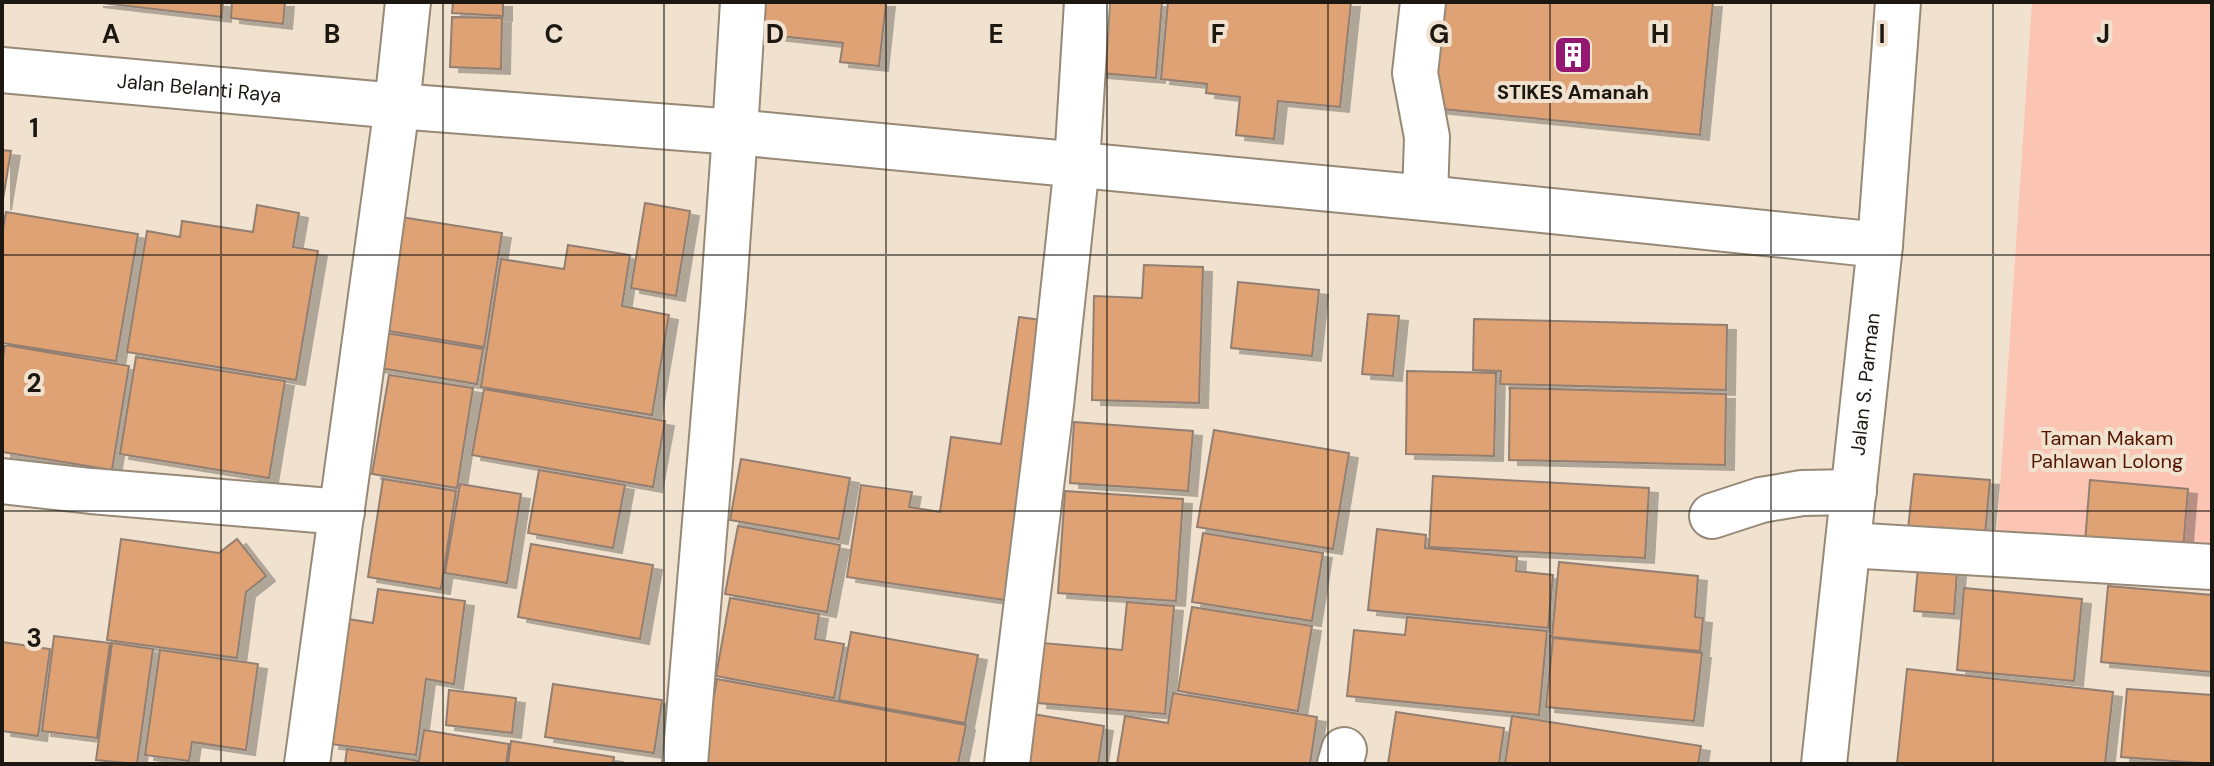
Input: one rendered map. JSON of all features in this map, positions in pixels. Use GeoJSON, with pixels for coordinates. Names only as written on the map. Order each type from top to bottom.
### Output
{"type":"FeatureCollection","features":[{"type":"Feature","properties":{"kind":"street"},"geometry":{"type":"LineString","coordinates":[[307,764],[397,106],[408,2]]}},
{"type":"Feature","properties":{"kind":"street"},"geometry":{"type":"LineString","coordinates":[[685,764],[723,304],[743,2]]}},
{"type":"Feature","properties":{"kind":"street"},"geometry":{"type":"LineString","coordinates":[[1007,764],[1077,164],[1087,2]]}},
{"type":"Feature","properties":{"kind":"street"},"geometry":{"type":"LineString","coordinates":[[1423,2],[1415,73],[1427,137],[1425,198]]}},
{"type":"Feature","properties":{"kind":"street","name":"Jalan S. Parman"},"geometry":{"type":"LineString","coordinates":[[1824,764],[1880,245],[1898,2]]}},
{"type":"Feature","properties":{"kind":"street","name":"Jalan Belanti Raya"},"geometry":{"type":"LineString","coordinates":[[2,70],[397,106],[735,132],[1880,245]]}},
{"type":"Feature","properties":{"kind":"street"},"geometry":{"type":"LineString","coordinates":[[2,481],[342,512]]}},
{"type":"Feature","properties":{"kind":"street"},"geometry":{"type":"LineString","coordinates":[[1712,516],[1761,500],[1802,493],[1854,492]]}},
{"type":"Feature","properties":{"kind":"street"},"geometry":{"type":"LineString","coordinates":[[1848,545],[2212,567]]}},
{"type":"Feature","properties":{"kind":"green space","name":"Taman Makam Pahlawan Lolong"},"geometry":{"type":"Polygon","coordinates":[[[2032,2],[2212,2],[2212,562],[1996,549],[2032,2]]]}},
{"type":"Feature","properties":{"kind":"building"},"geometry":{"type":"Polygon","coordinates":[[[94,2],[223,2],[222,17],[94,2]]]}},
{"type":"Feature","properties":{"kind":"building"},"geometry":{"type":"Polygon","coordinates":[[[232,2],[285,2],[283,24],[231,18],[232,2]]]}},
{"type":"Feature","properties":{"kind":"building"},"geometry":{"type":"Polygon","coordinates":[[[453,2],[503,2],[503,16],[452,13],[453,2]]]}},
{"type":"Feature","properties":{"kind":"building"},"geometry":{"type":"Polygon","coordinates":[[[765,2],[886,2],[879,66],[840,62],[843,43],[762,34],[765,2]]]}},
{"type":"Feature","properties":{"kind":"building"},"geometry":{"type":"Polygon","coordinates":[[[1094,2],[1162,2],[1156,78],[1088,72],[1094,2]]]}},
{"type":"Feature","properties":{"kind":"building"},"geometry":{"type":"Polygon","coordinates":[[[1168,2],[1351,2],[1340,107],[1278,101],[1274,139],[1236,135],[1240,97],[1206,93],[1207,84],[1161,79],[1168,2]]]}},
{"type":"Feature","properties":{"kind":"building","name":"STIKES Amanah"},"geometry":{"type":"Polygon","coordinates":[[[1444,2],[1713,2],[1700,135],[1433,108],[1444,2]]]}},
{"type":"Feature","properties":{"kind":"building"},"geometry":{"type":"Polygon","coordinates":[[[452,17],[502,18],[501,69],[450,67],[452,17]]]}},
{"type":"Feature","properties":{"kind":"building"},"geometry":{"type":"Polygon","coordinates":[[[2,150],[11,151],[2,205],[2,150]]]}},
{"type":"Feature","properties":{"kind":"building"},"geometry":{"type":"Polygon","coordinates":[[[645,203],[690,211],[676,296],[631,288],[645,203]]]}},
{"type":"Feature","properties":{"kind":"building"},"geometry":{"type":"Polygon","coordinates":[[[257,205],[299,213],[293,247],[318,251],[296,380],[127,352],[147,231],[180,237],[182,221],[253,232],[257,205]]]}},
{"type":"Feature","properties":{"kind":"building"},"geometry":{"type":"Polygon","coordinates":[[[6,212],[138,234],[116,361],[2,343],[2,234],[6,212]]]}},
{"type":"Feature","properties":{"kind":"building"},"geometry":{"type":"Polygon","coordinates":[[[401,217],[502,233],[484,347],[383,330],[401,217]]]}},
{"type":"Feature","properties":{"kind":"building"},"geometry":{"type":"Polygon","coordinates":[[[568,245],[630,255],[622,306],[669,315],[652,415],[481,387],[501,259],[564,269],[568,245]]]}},
{"type":"Feature","properties":{"kind":"building"},"geometry":{"type":"Polygon","coordinates":[[[1144,265],[1203,267],[1199,403],[1092,400],[1094,296],[1142,298],[1144,265]]]}},
{"type":"Feature","properties":{"kind":"building"},"geometry":{"type":"Polygon","coordinates":[[[1238,282],[1319,290],[1312,356],[1231,348],[1238,282]]]}},
{"type":"Feature","properties":{"kind":"building"},"geometry":{"type":"Polygon","coordinates":[[[1368,314],[1399,316],[1393,376],[1362,374],[1368,314]]]}},
{"type":"Feature","properties":{"kind":"building"},"geometry":{"type":"Polygon","coordinates":[[[1019,317],[1057,322],[1018,602],[847,577],[861,485],[912,492],[909,507],[940,512],[951,437],[1001,444],[1019,317]]]}},
{"type":"Feature","properties":{"kind":"building"},"geometry":{"type":"Polygon","coordinates":[[[1474,319],[1727,325],[1726,390],[1500,384],[1501,371],[1473,370],[1474,319]]]}},
{"type":"Feature","properties":{"kind":"building"},"geometry":{"type":"Polygon","coordinates":[[[380,332],[483,349],[477,384],[374,367],[380,332]]]}},
{"type":"Feature","properties":{"kind":"building"},"geometry":{"type":"Polygon","coordinates":[[[5,345],[129,366],[112,470],[2,452],[2,363],[5,345]]]}},
{"type":"Feature","properties":{"kind":"building"},"geometry":{"type":"Polygon","coordinates":[[[136,357],[285,381],[269,478],[120,454],[136,357]]]}},
{"type":"Feature","properties":{"kind":"building"},"geometry":{"type":"Polygon","coordinates":[[[1407,371],[1496,373],[1494,456],[1406,454],[1407,371]]]}},
{"type":"Feature","properties":{"kind":"building"},"geometry":{"type":"Polygon","coordinates":[[[389,375],[473,388],[457,488],[372,474],[389,375]]]}},
{"type":"Feature","properties":{"kind":"building"},"geometry":{"type":"Polygon","coordinates":[[[1510,388],[1726,394],[1725,465],[1509,460],[1510,388]]]}},
{"type":"Feature","properties":{"kind":"building"},"geometry":{"type":"Polygon","coordinates":[[[484,389],[665,421],[653,487],[472,455],[484,389]]]}},
{"type":"Feature","properties":{"kind":"building"},"geometry":{"type":"Polygon","coordinates":[[[1074,422],[1193,431],[1188,491],[1070,483],[1074,422]]]}},
{"type":"Feature","properties":{"kind":"building"},"geometry":{"type":"Polygon","coordinates":[[[1214,430],[1349,453],[1333,549],[1197,527],[1214,430]]]}},
{"type":"Feature","properties":{"kind":"building"},"geometry":{"type":"Polygon","coordinates":[[[741,459],[850,478],[839,539],[730,520],[741,459]]]}},
{"type":"Feature","properties":{"kind":"building"},"geometry":{"type":"Polygon","coordinates":[[[539,470],[625,485],[613,548],[528,533],[539,470]]]}},
{"type":"Feature","properties":{"kind":"building"},"geometry":{"type":"Polygon","coordinates":[[[1914,474],[1990,480],[1985,535],[1908,529],[1914,474]]]}},
{"type":"Feature","properties":{"kind":"building"},"geometry":{"type":"Polygon","coordinates":[[[1433,476],[1649,488],[1645,558],[1429,547],[1433,476]]]}},
{"type":"Feature","properties":{"kind":"building"},"geometry":{"type":"Polygon","coordinates":[[[383,479],[456,491],[441,589],[368,577],[383,479]]]}},
{"type":"Feature","properties":{"kind":"building"},"geometry":{"type":"Polygon","coordinates":[[[2090,480],[2188,489],[2183,550],[2085,542],[2090,480]]]}},
{"type":"Feature","properties":{"kind":"building"},"geometry":{"type":"Polygon","coordinates":[[[460,484],[521,494],[507,583],[445,573],[460,484]]]}},
{"type":"Feature","properties":{"kind":"building"},"geometry":{"type":"Polygon","coordinates":[[[1065,491],[1183,499],[1176,601],[1058,593],[1065,491]]]}},
{"type":"Feature","properties":{"kind":"building"},"geometry":{"type":"Polygon","coordinates":[[[738,526],[840,545],[827,612],[725,594],[738,526]]]}},
{"type":"Feature","properties":{"kind":"building"},"geometry":{"type":"Polygon","coordinates":[[[1377,529],[1426,535],[1425,548],[1517,557],[1516,571],[1553,575],[1548,628],[1368,610],[1377,529]]]}},
{"type":"Feature","properties":{"kind":"building"},"geometry":{"type":"Polygon","coordinates":[[[1203,533],[1323,553],[1312,621],[1192,602],[1203,533]]]}},
{"type":"Feature","properties":{"kind":"building"},"geometry":{"type":"Polygon","coordinates":[[[121,539],[219,553],[237,539],[266,576],[246,592],[237,658],[107,640],[121,539]]]}},
{"type":"Feature","properties":{"kind":"building"},"geometry":{"type":"Polygon","coordinates":[[[531,544],[653,565],[640,639],[518,617],[531,544]]]}},
{"type":"Feature","properties":{"kind":"building"},"geometry":{"type":"Polygon","coordinates":[[[1559,562],[1698,576],[1695,617],[1703,618],[1700,651],[1552,637],[1559,562]]]}},
{"type":"Feature","properties":{"kind":"building"},"geometry":{"type":"Polygon","coordinates":[[[1918,567],[1957,571],[1954,614],[1914,611],[1918,567]]]}},
{"type":"Feature","properties":{"kind":"building"},"geometry":{"type":"Polygon","coordinates":[[[2108,586],[2212,595],[2212,672],[2101,662],[2108,586]]]}},
{"type":"Feature","properties":{"kind":"building"},"geometry":{"type":"Polygon","coordinates":[[[1964,588],[2082,599],[2074,681],[1957,670],[1964,588]]]}},
{"type":"Feature","properties":{"kind":"building"},"geometry":{"type":"Polygon","coordinates":[[[378,589],[465,601],[454,684],[426,679],[416,755],[330,744],[348,619],[373,623],[378,589]]]}},
{"type":"Feature","properties":{"kind":"building"},"geometry":{"type":"Polygon","coordinates":[[[730,598],[819,614],[815,639],[844,644],[834,698],[716,676],[730,598]]]}},
{"type":"Feature","properties":{"kind":"building"},"geometry":{"type":"Polygon","coordinates":[[[1127,602],[1174,606],[1165,714],[1038,703],[1043,643],[1122,650],[1127,602]]]}},
{"type":"Feature","properties":{"kind":"building"},"geometry":{"type":"Polygon","coordinates":[[[1192,607],[1312,626],[1298,711],[1178,691],[1192,607]]]}},
{"type":"Feature","properties":{"kind":"building"},"geometry":{"type":"Polygon","coordinates":[[[1407,617],[1547,631],[1539,715],[1347,696],[1354,630],[1405,635],[1407,617]]]}},
{"type":"Feature","properties":{"kind":"building"},"geometry":{"type":"Polygon","coordinates":[[[851,632],[978,655],[965,723],[839,700],[851,632]]]}},
{"type":"Feature","properties":{"kind":"building"},"geometry":{"type":"Polygon","coordinates":[[[54,636],[110,643],[97,738],[42,731],[54,636]]]}},
{"type":"Feature","properties":{"kind":"building"},"geometry":{"type":"Polygon","coordinates":[[[1553,638],[1702,653],[1694,721],[1546,707],[1553,638]]]}},
{"type":"Feature","properties":{"kind":"building"},"geometry":{"type":"Polygon","coordinates":[[[2,642],[50,649],[38,736],[2,731],[2,642]]]}},
{"type":"Feature","properties":{"kind":"building"},"geometry":{"type":"Polygon","coordinates":[[[112,643],[153,649],[137,764],[96,760],[112,643]]]}},
{"type":"Feature","properties":{"kind":"building"},"geometry":{"type":"Polygon","coordinates":[[[160,650],[258,664],[246,750],[192,742],[189,761],[145,755],[160,650]]]}},
{"type":"Feature","properties":{"kind":"building"},"geometry":{"type":"Polygon","coordinates":[[[1907,669],[2113,692],[2105,764],[1897,764],[1907,669]]]}},
{"type":"Feature","properties":{"kind":"building"},"geometry":{"type":"Polygon","coordinates":[[[717,679],[966,725],[958,764],[702,764],[717,679]]]}},
{"type":"Feature","properties":{"kind":"building"},"geometry":{"type":"Polygon","coordinates":[[[553,684],[662,700],[654,753],[545,737],[553,684]]]}},
{"type":"Feature","properties":{"kind":"building"},"geometry":{"type":"Polygon","coordinates":[[[2127,689],[2212,695],[2212,764],[2121,757],[2127,689]]]}},
{"type":"Feature","properties":{"kind":"building"},"geometry":{"type":"Polygon","coordinates":[[[449,690],[516,698],[512,733],[446,725],[449,690]]]}},
{"type":"Feature","properties":{"kind":"building"},"geometry":{"type":"Polygon","coordinates":[[[1173,693],[1317,717],[1310,764],[1117,764],[1125,716],[1168,723],[1173,693]]]}},
{"type":"Feature","properties":{"kind":"building"},"geometry":{"type":"Polygon","coordinates":[[[1396,712],[1504,728],[1499,764],[1388,764],[1396,712]]]}},
{"type":"Feature","properties":{"kind":"building"},"geometry":{"type":"Polygon","coordinates":[[[1027,713],[1104,726],[1098,764],[1019,764],[1027,713]]]}},
{"type":"Feature","properties":{"kind":"building"},"geometry":{"type":"Polygon","coordinates":[[[1512,716],[1701,746],[1698,764],[1505,764],[1512,716]]]}},
{"type":"Feature","properties":{"kind":"building"},"geometry":{"type":"Polygon","coordinates":[[[424,730],[509,744],[506,764],[345,764],[347,749],[419,761],[424,730]]]}},
{"type":"Feature","properties":{"kind":"building"},"geometry":{"type":"Polygon","coordinates":[[[511,741],[614,757],[613,764],[508,764],[511,741]]]}},
{"type":"Feature","properties":{"kind":"place","name":"STIKES Amanah"},"geometry":{"type":"Point","coordinates":[1573,55]}}]}
